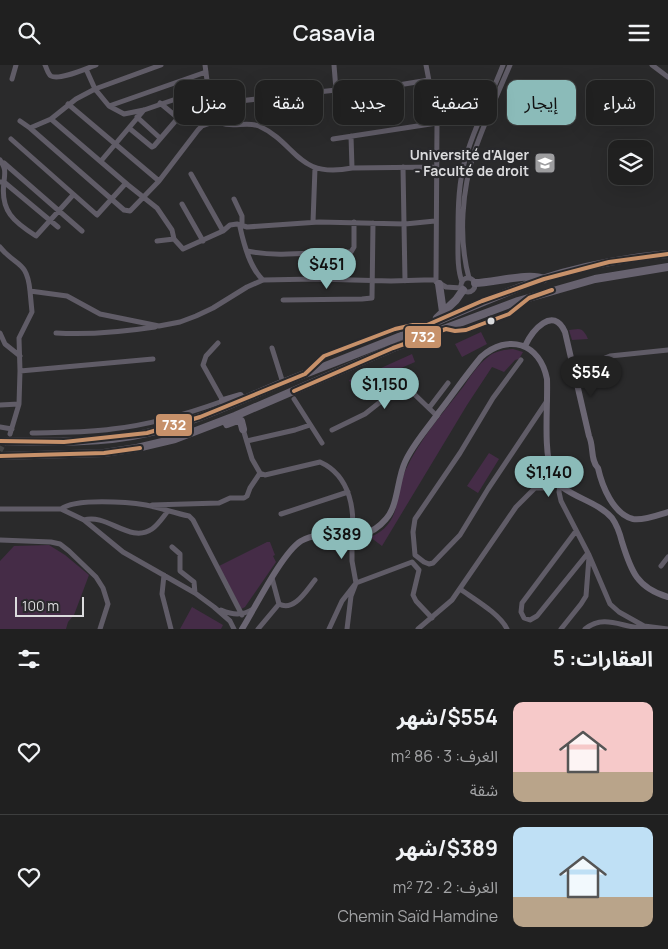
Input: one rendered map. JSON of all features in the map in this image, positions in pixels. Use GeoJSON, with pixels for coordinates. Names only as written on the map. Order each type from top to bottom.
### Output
{"type":"FeatureCollection","features":[{"type":"Feature","properties":{"kind":"highway"},"geometry":{"type":"LineString","coordinates":[[0,441],[64,442],[147,433],[172,426],[434,323],[482,301],[544,279],[609,263],[668,254]]}},
{"type":"Feature","properties":{"kind":"highway"},"geometry":{"type":"LineString","coordinates":[[0,455],[104,453],[137,448],[186,435],[293,395],[393,348],[518,301],[595,279],[668,267]]}},
{"type":"Feature","properties":{"kind":"highway"},"geometry":{"type":"LineString","coordinates":[[472,281],[491,283],[535,276],[544,279]]}},
{"type":"Feature","properties":{"kind":"highway"},"geometry":{"type":"LineString","coordinates":[[438,283],[442,312]]}},
{"type":"Feature","properties":{"kind":"highway"},"geometry":{"type":"LineString","coordinates":[[434,323],[442,312],[456,299],[462,286]]}},
{"type":"Feature","properties":{"kind":"highway"},"geometry":{"type":"LineString","coordinates":[[223,401],[282,383]]}},
{"type":"Feature","properties":{"kind":"highway"},"geometry":{"type":"LineString","coordinates":[[186,435],[203,433],[239,421],[241,421],[244,429]]}},
{"type":"Feature","properties":{"kind":"highway"},"geometry":{"type":"LineString","coordinates":[[96,439],[101,431]]}},
{"type":"Feature","properties":{"kind":"main road"},"geometry":{"type":"LineString","coordinates":[[525,346],[538,325],[549,321],[558,323],[565,332],[589,435],[593,444],[592,454],[595,466],[598,468],[601,484],[608,497],[624,514],[632,519],[668,513]]}},
{"type":"Feature","properties":{"kind":"main road"},"geometry":{"type":"LineString","coordinates":[[243,627],[272,578],[294,547],[313,537],[352,537],[373,531],[390,515],[404,463],[437,415],[473,367],[486,353],[504,345],[517,344],[525,346],[537,355],[544,367],[547,379],[548,400],[548,455],[552,475],[559,485],[606,512],[615,523],[628,563],[635,576],[648,588],[668,597]]}},
{"type":"Feature","properties":{"kind":"street"},"geometry":{"type":"LineString","coordinates":[[12,79],[16,65]]}},
{"type":"Feature","properties":{"kind":"street"},"geometry":{"type":"LineString","coordinates":[[45,65],[49,74],[54,77],[63,77],[96,65]]}},
{"type":"Feature","properties":{"kind":"street"},"geometry":{"type":"LineString","coordinates":[[30,128],[51,119],[68,104],[95,89],[161,65]]}},
{"type":"Feature","properties":{"kind":"street"},"geometry":{"type":"LineString","coordinates":[[205,65],[207,80]]}},
{"type":"Feature","properties":{"kind":"street"},"geometry":{"type":"LineString","coordinates":[[334,65],[335,80]]}},
{"type":"Feature","properties":{"kind":"street"},"geometry":{"type":"LineString","coordinates":[[426,65],[429,80]]}},
{"type":"Feature","properties":{"kind":"street"},"geometry":{"type":"LineString","coordinates":[[503,65],[469,148],[462,173],[458,215],[459,266],[462,286],[467,292],[475,288],[466,260],[464,227],[468,178],[479,139],[510,65]]}},
{"type":"Feature","properties":{"kind":"street"},"geometry":{"type":"LineString","coordinates":[[652,65],[668,77]]}},
{"type":"Feature","properties":{"kind":"street"},"geometry":{"type":"LineString","coordinates":[[86,69],[95,89],[109,106],[124,114],[144,110],[174,99]]}},
{"type":"Feature","properties":{"kind":"street"},"geometry":{"type":"LineString","coordinates":[[109,106],[206,72]]}},
{"type":"Feature","properties":{"kind":"street"},"geometry":{"type":"LineString","coordinates":[[245,100],[333,90]]}},
{"type":"Feature","properties":{"kind":"street"},"geometry":{"type":"LineString","coordinates":[[160,103],[174,115]]}},
{"type":"Feature","properties":{"kind":"street"},"geometry":{"type":"LineString","coordinates":[[68,104],[159,181]]}},
{"type":"Feature","properties":{"kind":"street"},"geometry":{"type":"LineString","coordinates":[[101,161],[144,110]]}},
{"type":"Feature","properties":{"kind":"street"},"geometry":{"type":"LineString","coordinates":[[137,117],[160,138]]}},
{"type":"Feature","properties":{"kind":"street"},"geometry":{"type":"LineString","coordinates":[[51,119],[157,208],[172,230],[174,239],[183,249],[223,231],[230,225],[259,227],[313,222],[405,224],[435,221]]}},
{"type":"Feature","properties":{"kind":"street"},"geometry":{"type":"LineString","coordinates":[[20,121],[124,210],[130,211],[159,181],[198,129],[204,125]]}},
{"type":"Feature","properties":{"kind":"street"},"geometry":{"type":"LineString","coordinates":[[129,128],[152,147],[174,122]]}},
{"type":"Feature","properties":{"kind":"street"},"geometry":{"type":"LineString","coordinates":[[245,124],[258,126],[279,140],[302,161],[315,168],[338,170],[352,168],[437,167]]}},
{"type":"Feature","properties":{"kind":"street"},"geometry":{"type":"LineString","coordinates":[[333,139],[424,125]]}},
{"type":"Feature","properties":{"kind":"street"},"geometry":{"type":"LineString","coordinates":[[437,125],[435,221],[438,283]]}},
{"type":"Feature","properties":{"kind":"street"},"geometry":{"type":"LineString","coordinates":[[351,136],[352,168]]}},
{"type":"Feature","properties":{"kind":"street"},"geometry":{"type":"LineString","coordinates":[[11,139],[97,215],[126,183]]}},
{"type":"Feature","properties":{"kind":"street"},"geometry":{"type":"LineString","coordinates":[[0,160],[6,169],[2,182],[4,201],[9,214],[18,225],[36,237],[73,195]]}},
{"type":"Feature","properties":{"kind":"street"},"geometry":{"type":"LineString","coordinates":[[0,160],[82,231]]}},
{"type":"Feature","properties":{"kind":"street"},"geometry":{"type":"LineString","coordinates":[[403,167],[405,281]]}},
{"type":"Feature","properties":{"kind":"street"},"geometry":{"type":"LineString","coordinates":[[313,222],[315,168]]}},
{"type":"Feature","properties":{"kind":"street"},"geometry":{"type":"LineString","coordinates":[[191,174],[223,231]]}},
{"type":"Feature","properties":{"kind":"street"},"geometry":{"type":"LineString","coordinates":[[2,182],[58,227]]}},
{"type":"Feature","properties":{"kind":"street"},"geometry":{"type":"LineString","coordinates":[[234,199],[242,216],[242,226],[240,227],[247,251],[255,271],[263,281]]}},
{"type":"Feature","properties":{"kind":"street"},"geometry":{"type":"LineString","coordinates":[[182,204],[203,241]]}},
{"type":"Feature","properties":{"kind":"street"},"geometry":{"type":"LineString","coordinates":[[247,251],[261,254],[351,252],[354,247],[354,223]]}},
{"type":"Feature","properties":{"kind":"street"},"geometry":{"type":"LineString","coordinates":[[283,300],[368,299],[373,297],[373,223]]}},
{"type":"Feature","properties":{"kind":"street"},"geometry":{"type":"LineString","coordinates":[[158,241],[174,239]]}},
{"type":"Feature","properties":{"kind":"street"},"geometry":{"type":"LineString","coordinates":[[0,247],[4,253],[23,267],[29,278],[32,312],[19,338],[19,405],[11,431],[0,427]]}},
{"type":"Feature","properties":{"kind":"street"},"geometry":{"type":"LineString","coordinates":[[56,333],[113,333],[180,322],[214,308],[247,287],[263,281],[315,279],[424,280],[452,288],[462,286]]}},
{"type":"Feature","properties":{"kind":"street"},"geometry":{"type":"LineString","coordinates":[[462,286],[465,279],[472,281]]}},
{"type":"Feature","properties":{"kind":"street"},"geometry":{"type":"LineString","coordinates":[[30,291],[67,296],[100,314],[159,326]]}},
{"type":"Feature","properties":{"kind":"street"},"geometry":{"type":"LineString","coordinates":[[0,333],[2,344],[20,355]]}},
{"type":"Feature","properties":{"kind":"street"},"geometry":{"type":"LineString","coordinates":[[32,433],[101,431],[160,420],[223,401],[204,365],[206,356],[218,343]]}},
{"type":"Feature","properties":{"kind":"street"},"geometry":{"type":"LineString","coordinates":[[272,348],[282,383]]}},
{"type":"Feature","properties":{"kind":"street"},"geometry":{"type":"LineString","coordinates":[[575,377],[591,371],[605,358],[610,356],[668,350]]}},
{"type":"Feature","properties":{"kind":"street"},"geometry":{"type":"LineString","coordinates":[[20,371],[153,359]]}},
{"type":"Feature","properties":{"kind":"street"},"geometry":{"type":"LineString","coordinates":[[520,361],[493,398],[460,453],[416,519],[413,544],[415,555],[418,559],[427,564],[433,563],[460,535],[488,489],[548,400]]}},
{"type":"Feature","properties":{"kind":"street"},"geometry":{"type":"LineString","coordinates":[[429,409],[448,383]]}},
{"type":"Feature","properties":{"kind":"street"},"geometry":{"type":"LineString","coordinates":[[332,430],[365,414],[384,399],[404,389],[411,391],[437,415]]}},
{"type":"Feature","properties":{"kind":"street"},"geometry":{"type":"LineString","coordinates":[[293,395],[322,443]]}},
{"type":"Feature","properties":{"kind":"street"},"geometry":{"type":"LineString","coordinates":[[0,405],[19,405]]}},
{"type":"Feature","properties":{"kind":"street"},"geometry":{"type":"LineString","coordinates":[[247,441],[295,431],[310,425]]}},
{"type":"Feature","properties":{"kind":"street"},"geometry":{"type":"LineString","coordinates":[[244,429],[252,459],[260,473],[265,475],[313,462],[320,462],[337,475],[348,492],[354,518],[352,561],[356,583],[351,596],[347,629]]}},
{"type":"Feature","properties":{"kind":"street"},"geometry":{"type":"LineString","coordinates":[[62,509],[66,505],[73,503],[99,502],[146,505],[219,503],[230,499],[244,499],[247,497],[250,488],[260,473]]}},
{"type":"Feature","properties":{"kind":"street"},"geometry":{"type":"LineString","coordinates":[[418,629],[452,600],[523,499],[541,482],[552,475]]}},
{"type":"Feature","properties":{"kind":"street"},"geometry":{"type":"LineString","coordinates":[[536,488],[559,485],[561,501],[589,555],[610,604],[619,612],[644,626],[652,628]]}},
{"type":"Feature","properties":{"kind":"street"},"geometry":{"type":"LineString","coordinates":[[281,514],[348,492]]}},
{"type":"Feature","properties":{"kind":"street"},"geometry":{"type":"LineString","coordinates":[[146,505],[188,516],[193,520],[242,615]]}},
{"type":"Feature","properties":{"kind":"street"},"geometry":{"type":"LineString","coordinates":[[0,509],[62,509],[84,520],[123,551],[195,593],[230,621],[243,627]]}},
{"type":"Feature","properties":{"kind":"street"},"geometry":{"type":"LineString","coordinates":[[84,520],[96,518],[125,531],[144,531],[153,528],[168,511]]}},
{"type":"Feature","properties":{"kind":"street"},"geometry":{"type":"LineString","coordinates":[[576,531],[522,603],[521,611],[524,618],[530,620],[537,616],[589,555]]}},
{"type":"Feature","properties":{"kind":"street"},"geometry":{"type":"LineString","coordinates":[[1,542],[11,540],[60,544],[80,561],[96,577],[108,604],[100,629]]}},
{"type":"Feature","properties":{"kind":"street"},"geometry":{"type":"LineString","coordinates":[[172,547],[180,554],[180,571],[194,582],[195,593]]}},
{"type":"Feature","properties":{"kind":"street"},"geometry":{"type":"LineString","coordinates":[[561,629],[586,596],[589,555]]}},
{"type":"Feature","properties":{"kind":"street"},"geometry":{"type":"LineString","coordinates":[[661,565],[668,557]]}},
{"type":"Feature","properties":{"kind":"street"},"geometry":{"type":"LineString","coordinates":[[329,629],[342,601],[356,583],[412,562],[419,570],[413,595],[416,601],[432,618]]}},
{"type":"Feature","properties":{"kind":"street"},"geometry":{"type":"LineString","coordinates":[[164,575],[162,594],[170,629]]}},
{"type":"Feature","properties":{"kind":"street"},"geometry":{"type":"LineString","coordinates":[[272,578],[279,604]]}},
{"type":"Feature","properties":{"kind":"street"},"geometry":{"type":"LineString","coordinates":[[279,604],[290,606],[296,602],[315,580]]}},
{"type":"Feature","properties":{"kind":"street"},"geometry":{"type":"LineString","coordinates":[[460,589],[496,616],[507,629]]}},
{"type":"Feature","properties":{"kind":"street"},"geometry":{"type":"LineString","coordinates":[[258,629],[279,604]]}},
{"type":"Feature","properties":{"kind":"street"},"geometry":{"type":"LineString","coordinates":[[214,607],[240,618],[243,627]]}},
{"type":"Feature","properties":{"kind":"street"},"geometry":{"type":"LineString","coordinates":[[234,615],[242,615],[255,607]]}},
{"type":"Feature","properties":{"kind":"street"},"geometry":{"type":"LineString","coordinates":[[230,621],[234,629]]}},
{"type":"Feature","properties":{"kind":"street"},"geometry":{"type":"LineString","coordinates":[[585,629],[592,624],[604,621],[636,629],[660,627],[668,629]]}},
{"type":"Feature","properties":{"kind":"shaded area"},"geometry":{"type":"Polygon","coordinates":[[[578,329],[584,332],[588,339],[572,340],[569,330],[578,329]]]}},
{"type":"Feature","properties":{"kind":"shaded area"},"geometry":{"type":"Polygon","coordinates":[[[481,332],[487,344],[462,357],[455,344],[481,332]]]}},
{"type":"Feature","properties":{"kind":"shaded area"},"geometry":{"type":"Polygon","coordinates":[[[513,349],[523,352],[519,359],[515,360],[504,372],[492,367],[382,546],[370,537],[388,525],[393,517],[406,469],[425,437],[481,363],[494,353],[513,349]]]}},
{"type":"Feature","properties":{"kind":"shaded area"},"geometry":{"type":"Polygon","coordinates":[[[412,354],[415,362],[385,375],[381,368],[412,354]]]}},
{"type":"Feature","properties":{"kind":"shaded area"},"geometry":{"type":"Polygon","coordinates":[[[373,371],[377,381],[354,390],[349,380],[373,371]]]}},
{"type":"Feature","properties":{"kind":"shaded area"},"geometry":{"type":"Polygon","coordinates":[[[489,453],[499,459],[478,493],[467,486],[489,453]]]}},
{"type":"Feature","properties":{"kind":"shaded area"},"geometry":{"type":"Polygon","coordinates":[[[270,542],[276,562],[245,607],[241,609],[219,566],[270,542]]]}},
{"type":"Feature","properties":{"kind":"shaded area"},"geometry":{"type":"Polygon","coordinates":[[[49,545],[65,555],[89,575],[74,615],[68,622],[66,629],[0,629],[0,561],[14,546],[49,545]]]}},
{"type":"Feature","properties":{"kind":"shaded area"},"geometry":{"type":"Polygon","coordinates":[[[192,607],[223,625],[221,629],[180,629],[192,607]]]}},
{"type":"Feature","properties":{"kind":"tunnel"},"geometry":{"type":"LineString","coordinates":[[0,451],[6,440]]}},
{"type":"Feature","properties":{"kind":"transit line","name":"732"},"geometry":{"type":"LineString","coordinates":[[0,441],[64,442],[147,433],[200,417],[305,374],[324,356],[395,329],[413,325],[427,325],[482,301],[544,279],[609,262],[668,254]]}},
{"type":"Feature","properties":{"kind":"transit line","name":"732"},"geometry":{"type":"LineString","coordinates":[[294,391],[393,348],[446,329],[455,331],[466,330],[509,314],[529,298],[552,290]]}},
{"type":"Feature","properties":{"kind":"transit line","name":"732"},"geometry":{"type":"LineString","coordinates":[[0,456],[104,453],[140,448]]}},
{"type":"Feature","properties":{"kind":"place","name":"Université d'Alger - Faculté de droit"},"geometry":{"type":"Point","coordinates":[545,163]}}]}
